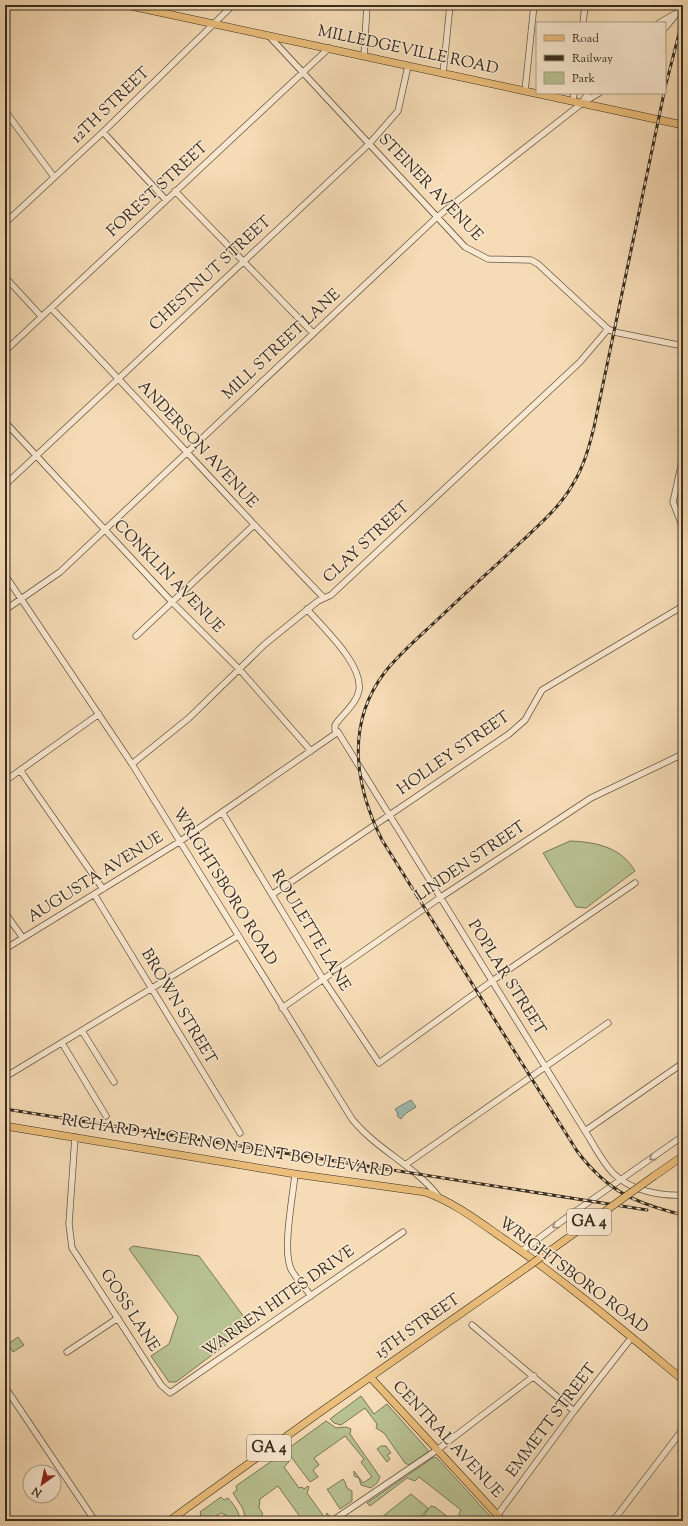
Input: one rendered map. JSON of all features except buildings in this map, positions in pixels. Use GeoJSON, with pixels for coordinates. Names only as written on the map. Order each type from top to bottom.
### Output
{"type":"FeatureCollection","features":[{"type":"Feature","properties":{"kind":"main road","name":"MILLEDGEVILLE ROAD"},"geometry":{"type":"LineString","coordinates":[[126,5],[536,93]]}},
{"type":"Feature","properties":{"kind":"main road","name":"MILLEDGEVILLE ROAD"},"geometry":{"type":"LineString","coordinates":[[539,94],[683,125]]}},
{"type":"Feature","properties":{"kind":"main road","name":"RICHARD ALGERNON DENT BOULEVARD"},"geometry":{"type":"LineString","coordinates":[[5,1126],[295,1174],[425,1192],[440,1198]]}},
{"type":"Feature","properties":{"kind":"main road","name":"15TH STREET"},"geometry":{"type":"LineString","coordinates":[[169,1521],[683,1156]]}},
{"type":"Feature","properties":{"kind":"main road","name":"WRIGHTSBORO ROAD"},"geometry":{"type":"LineString","coordinates":[[440,1198],[465,1212],[522,1252],[632,1337],[683,1380]]}},
{"type":"Feature","properties":{"kind":"main road","name":"CENTRAL AVENUE"},"geometry":{"type":"LineString","coordinates":[[371,1378],[437,1450],[495,1518],[503,1521]]}},
{"type":"Feature","properties":{"kind":"street","name":"12TH STREET"},"geometry":{"type":"LineString","coordinates":[[6,220],[103,132],[233,5]]}},
{"type":"Feature","properties":{"kind":"street"},"geometry":{"type":"LineString","coordinates":[[364,56],[367,5]]}},
{"type":"Feature","properties":{"kind":"street"},"geometry":{"type":"LineString","coordinates":[[443,74],[450,5]]}},
{"type":"Feature","properties":{"kind":"street"},"geometry":{"type":"LineString","coordinates":[[525,91],[534,5]]}},
{"type":"Feature","properties":{"kind":"street"},"geometry":{"type":"LineString","coordinates":[[583,22],[585,5]]}},
{"type":"Feature","properties":{"kind":"street"},"geometry":{"type":"LineString","coordinates":[[666,27],[683,6]]}},
{"type":"Feature","properties":{"kind":"street"},"geometry":{"type":"LineString","coordinates":[[661,22],[675,14]]}},
{"type":"Feature","properties":{"kind":"street","name":"STEINER AVENUE"},"geometry":{"type":"LineString","coordinates":[[269,36],[465,247],[483,258],[498,261],[531,260],[538,264],[608,329],[614,332],[683,346]]}},
{"type":"Feature","properties":{"kind":"street","name":"FOREST STREET"},"geometry":{"type":"LineString","coordinates":[[5,351],[41,316],[52,309],[175,191],[329,48]]}},
{"type":"Feature","properties":{"kind":"street","name":"CHESTNUT STREET"},"geometry":{"type":"LineString","coordinates":[[5,485],[368,144],[398,111],[408,66]]}},
{"type":"Feature","properties":{"kind":"street"},"geometry":{"type":"LineString","coordinates":[[572,101],[574,94]]}},
{"type":"Feature","properties":{"kind":"street","name":"MILL STREET LANE"},"geometry":{"type":"LineString","coordinates":[[581,104],[587,94]]}},
{"type":"Feature","properties":{"kind":"street","name":"MILL STREET LANE"},"geometry":{"type":"LineString","coordinates":[[5,610],[60,572],[437,217],[581,104],[597,94]]}},
{"type":"Feature","properties":{"kind":"street"},"geometry":{"type":"LineString","coordinates":[[5,111],[54,177]]}},
{"type":"Feature","properties":{"kind":"street"},"geometry":{"type":"LineString","coordinates":[[103,132],[166,200]]}},
{"type":"Feature","properties":{"kind":"street"},"geometry":{"type":"LineString","coordinates":[[175,191],[313,333]]}},
{"type":"Feature","properties":{"kind":"street"},"geometry":{"type":"LineString","coordinates":[[5,277],[41,316]]}},
{"type":"Feature","properties":{"kind":"street","name":"ANDERSON AVENUE"},"geometry":{"type":"LineString","coordinates":[[52,309],[324,598]]}},
{"type":"Feature","properties":{"kind":"street","name":"CLAY STREET"},"geometry":{"type":"LineString","coordinates":[[132,764],[189,718],[266,644],[307,608],[331,595],[580,362],[608,329]]}},
{"type":"Feature","properties":{"kind":"street","name":"CONKLIN AVENUE"},"geometry":{"type":"LineString","coordinates":[[5,422],[172,602],[240,670],[311,751]]}},
{"type":"Feature","properties":{"kind":"street"},"geometry":{"type":"LineString","coordinates":[[683,457],[673,502],[683,528]]}},
{"type":"Feature","properties":{"kind":"street"},"geometry":{"type":"LineString","coordinates":[[136,636],[254,525]]}},
{"type":"Feature","properties":{"kind":"street","name":"WRIGHTSBORO ROAD"},"geometry":{"type":"LineString","coordinates":[[5,575],[22,598],[132,764],[178,842],[352,1119],[375,1143],[428,1183],[440,1198]]}},
{"type":"Feature","properties":{"kind":"street","name":"HOLLEY STREET"},"geometry":{"type":"LineString","coordinates":[[273,894],[509,734],[525,720],[542,690],[683,606]]}},
{"type":"Feature","properties":{"kind":"street"},"geometry":{"type":"LineString","coordinates":[[307,608],[350,660],[359,680],[359,691],[350,707],[334,725],[335,730],[338,732]]}},
{"type":"Feature","properties":{"kind":"street"},"geometry":{"type":"LineString","coordinates":[[5,781],[99,714]]}},
{"type":"Feature","properties":{"kind":"street","name":"POPLAR STREET"},"geometry":{"type":"LineString","coordinates":[[338,732],[492,981],[615,1175],[622,1180],[655,1193],[683,1195]]}},
{"type":"Feature","properties":{"kind":"street","name":"AUGUSTA AVENUE"},"geometry":{"type":"LineString","coordinates":[[5,949],[178,842],[338,732]]}},
{"type":"Feature","properties":{"kind":"street","name":"LINDEN STREET"},"geometry":{"type":"LineString","coordinates":[[282,1008],[441,897],[591,798],[683,754]]}},
{"type":"Feature","properties":{"kind":"street"},"geometry":{"type":"LineString","coordinates":[[20,770],[103,889]]}},
{"type":"Feature","properties":{"kind":"street","name":"ROULETTE LANE"},"geometry":{"type":"LineString","coordinates":[[222,812],[273,894],[323,979],[379,1063],[492,981]]}},
{"type":"Feature","properties":{"kind":"street"},"geometry":{"type":"LineString","coordinates":[[492,981],[636,883]]}},
{"type":"Feature","properties":{"kind":"street","name":"BROWN STREET"},"geometry":{"type":"LineString","coordinates":[[94,894],[240,1133]]}},
{"type":"Feature","properties":{"kind":"street"},"geometry":{"type":"LineString","coordinates":[[5,913],[23,938]]}},
{"type":"Feature","properties":{"kind":"street"},"geometry":{"type":"LineString","coordinates":[[5,1077],[238,936]]}},
{"type":"Feature","properties":{"kind":"street"},"geometry":{"type":"LineString","coordinates":[[405,1165],[608,1023]]}},
{"type":"Feature","properties":{"kind":"street"},"geometry":{"type":"LineString","coordinates":[[82,1031],[114,1082]]}},
{"type":"Feature","properties":{"kind":"street"},"geometry":{"type":"LineString","coordinates":[[62,1043],[106,1116]]}},
{"type":"Feature","properties":{"kind":"street"},"geometry":{"type":"LineString","coordinates":[[586,1131],[683,1063]]}},
{"type":"Feature","properties":{"kind":"street"},"geometry":{"type":"LineString","coordinates":[[522,1252],[566,1218],[683,1136]]}},
{"type":"Feature","properties":{"kind":"street","name":"GOSS LANE"},"geometry":{"type":"LineString","coordinates":[[75,1137],[69,1224],[70,1241],[75,1253],[162,1385],[170,1393]]}},
{"type":"Feature","properties":{"kind":"street"},"geometry":{"type":"LineString","coordinates":[[295,1174],[288,1242],[288,1259],[295,1275],[311,1296]]}},
{"type":"Feature","properties":{"kind":"street","name":"WARREN HITES DRIVE"},"geometry":{"type":"LineString","coordinates":[[170,1393],[253,1334],[403,1232]]}},
{"type":"Feature","properties":{"kind":"street"},"geometry":{"type":"LineString","coordinates":[[67,1352],[118,1318]]}},
{"type":"Feature","properties":{"kind":"street"},"geometry":{"type":"LineString","coordinates":[[472,1325],[574,1411]]}},
{"type":"Feature","properties":{"kind":"street","name":"EMMETT STREET"},"geometry":{"type":"LineString","coordinates":[[495,1518],[574,1411],[632,1337]]}},
{"type":"Feature","properties":{"kind":"street"},"geometry":{"type":"LineString","coordinates":[[332,1521],[437,1450],[534,1376]]}},
{"type":"Feature","properties":{"kind":"street"},"geometry":{"type":"LineString","coordinates":[[5,1387],[94,1521]]}},
{"type":"Feature","properties":{"kind":"street"},"geometry":{"type":"LineString","coordinates":[[613,1521],[683,1429]]}},
{"type":"Feature","properties":{"kind":"green space"},"geometry":{"type":"Polygon","coordinates":[[[570,841],[607,847],[623,856],[635,871],[586,908],[576,907],[543,853],[570,841]]]}},
{"type":"Feature","properties":{"kind":"green space"},"geometry":{"type":"Polygon","coordinates":[[[133,1246],[199,1256],[247,1321],[248,1328],[176,1382],[169,1382],[151,1356],[169,1344],[178,1317],[129,1249],[133,1246]]]}},
{"type":"Feature","properties":{"kind":"green space"},"geometry":{"type":"Polygon","coordinates":[[[18,1337],[24,1345],[13,1352],[8,1344],[18,1337]]]}},
{"type":"Feature","properties":{"kind":"green space"},"geometry":{"type":"Polygon","coordinates":[[[361,1396],[374,1414],[387,1404],[428,1450],[428,1452],[409,1465],[405,1463],[384,1433],[376,1428],[377,1424],[365,1408],[341,1425],[334,1423],[330,1419],[361,1396]]]}},
{"type":"Feature","properties":{"kind":"green space"},"geometry":{"type":"Polygon","coordinates":[[[326,1421],[336,1428],[346,1427],[351,1429],[350,1434],[380,1477],[377,1483],[371,1488],[361,1485],[359,1478],[354,1476],[354,1471],[363,1483],[372,1477],[361,1462],[364,1459],[345,1436],[314,1458],[319,1465],[313,1470],[318,1477],[310,1482],[286,1450],[326,1421]]]}},
{"type":"Feature","properties":{"kind":"green space"},"geometry":{"type":"Polygon","coordinates":[[[381,1446],[386,1446],[391,1453],[387,1455],[390,1459],[387,1462],[377,1449],[381,1446]]]}},
{"type":"Feature","properties":{"kind":"green space"},"geometry":{"type":"Polygon","coordinates":[[[283,1453],[289,1462],[284,1467],[299,1488],[302,1487],[304,1489],[308,1486],[307,1493],[325,1518],[327,1513],[330,1517],[323,1521],[303,1521],[278,1486],[260,1499],[259,1508],[263,1514],[259,1518],[260,1520],[246,1521],[243,1509],[233,1493],[237,1490],[236,1486],[283,1453]]]}},
{"type":"Feature","properties":{"kind":"green space"},"geometry":{"type":"Polygon","coordinates":[[[434,1457],[437,1458],[491,1517],[490,1521],[460,1521],[459,1514],[461,1510],[419,1477],[415,1481],[407,1478],[370,1506],[367,1503],[434,1457]]]}},
{"type":"Feature","properties":{"kind":"green space"},"geometry":{"type":"Polygon","coordinates":[[[343,1479],[347,1488],[352,1491],[352,1501],[340,1509],[327,1489],[343,1479]]]}},
{"type":"Feature","properties":{"kind":"green space"},"geometry":{"type":"Polygon","coordinates":[[[411,1494],[428,1508],[420,1518],[406,1521],[377,1521],[411,1494]]]}},
{"type":"Feature","properties":{"kind":"green space"},"geometry":{"type":"Polygon","coordinates":[[[221,1497],[224,1500],[228,1498],[232,1503],[238,1511],[240,1521],[229,1521],[226,1515],[221,1513],[216,1516],[214,1521],[199,1521],[198,1518],[201,1515],[200,1512],[221,1497]]]}},
{"type":"Feature","properties":{"kind":"green space"},"geometry":{"type":"Polygon","coordinates":[[[431,1506],[435,1507],[453,1521],[411,1521],[421,1519],[431,1506]]]}},
{"type":"Feature","properties":{"kind":"shaded area"},"geometry":{"type":"Polygon","coordinates":[[[411,1100],[416,1107],[405,1114],[401,1119],[397,1116],[398,1114],[395,1109],[411,1100]]]}},
{"type":"Feature","properties":{"kind":"railway"},"geometry":{"type":"LineString","coordinates":[[666,84],[683,18]]}},
{"type":"Feature","properties":{"kind":"railway"},"geometry":{"type":"LineString","coordinates":[[664,94],[594,427],[588,449],[577,477],[568,492],[549,515],[410,645],[385,672],[372,692],[364,713],[359,734],[358,755],[365,798],[382,840],[577,1151],[600,1177],[624,1194],[651,1206],[683,1215]]}},
{"type":"Feature","properties":{"kind":"railway"},"geometry":{"type":"LineString","coordinates":[[5,1109],[647,1210]]}}]}
